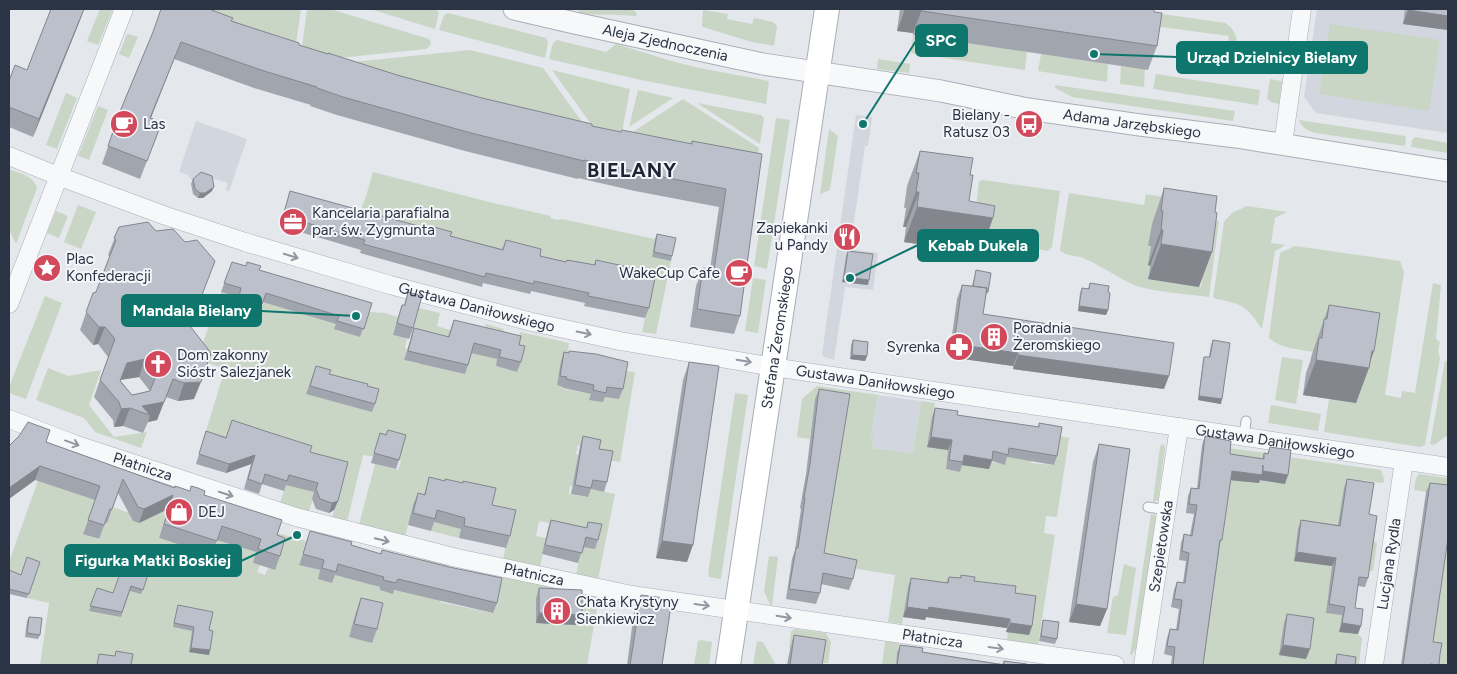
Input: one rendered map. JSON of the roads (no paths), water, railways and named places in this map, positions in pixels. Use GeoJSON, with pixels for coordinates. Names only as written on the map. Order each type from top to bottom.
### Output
{"type":"FeatureCollection","features":[{"type":"Feature","properties":{"kind":"main road","name":"Stefana Żeromskiego"},"geometry":{"type":"LineString","coordinates":[[728,665],[827,9]]}},
{"type":"Feature","properties":{"kind":"street"},"geometry":{"type":"LineString","coordinates":[[9,304],[124,9]]}},
{"type":"Feature","properties":{"kind":"street","name":"Aleja Zjednoczenia"},"geometry":{"type":"LineString","coordinates":[[514,9],[706,52],[817,73]]}},
{"type":"Feature","properties":{"kind":"street"},"geometry":{"type":"LineString","coordinates":[[1283,144],[1302,9]]}},
{"type":"Feature","properties":{"kind":"street","name":"Adama Jarzębskiego"},"geometry":{"type":"LineString","coordinates":[[817,73],[941,91],[1028,109],[1236,136],[1448,171]]}},
{"type":"Feature","properties":{"kind":"street"},"geometry":{"type":"LineString","coordinates":[[9,156],[58,176]]}},
{"type":"Feature","properties":{"kind":"street","name":"Gustawa Daniłowskiego"},"geometry":{"type":"LineString","coordinates":[[58,176],[166,216],[390,286],[532,322],[620,341],[773,367],[1179,427],[1245,429],[1448,468]]}},
{"type":"Feature","properties":{"kind":"street","name":"Płatnicza"},"geometry":{"type":"LineString","coordinates":[[9,419],[74,444],[296,517],[457,558],[619,592],[1115,665]]}},
{"type":"Feature","properties":{"kind":"street","name":"Szepietowska"},"geometry":{"type":"LineString","coordinates":[[1143,665],[1179,427]]}},
{"type":"Feature","properties":{"kind":"street","name":"Lucjana Rydla"},"geometry":{"type":"LineString","coordinates":[[1374,665],[1404,461]]}},
{"type":"Feature","properties":{"kind":"lane"},"geometry":{"type":"LineString","coordinates":[[1148,507],[1166,510]]}},
{"type":"Feature","properties":{"kind":"place","name":"Urząd Dzielnicy Bielany"},"geometry":{"type":"Point","coordinates":[1094,54]}},
{"type":"Feature","properties":{"kind":"place","name":"Las"},"geometry":{"type":"Point","coordinates":[124,124]}},
{"type":"Feature","properties":{"kind":"place","name":"SPC"},"geometry":{"type":"Point","coordinates":[863,124]}},
{"type":"Feature","properties":{"kind":"place","name":"Bielany - Ratusz 03"},"geometry":{"type":"Point","coordinates":[1029,124]}},
{"type":"Feature","properties":{"kind":"place","name":"Kancelaria parafialna par. św. Zygmunta"},"geometry":{"type":"Point","coordinates":[293,222]}},
{"type":"Feature","properties":{"kind":"place","name":"Zapiekanki u Pandy"},"geometry":{"type":"Point","coordinates":[847,237]}},
{"type":"Feature","properties":{"kind":"place","name":"Plac Konfederacji"},"geometry":{"type":"Point","coordinates":[47,268]}},
{"type":"Feature","properties":{"kind":"place","name":"WakeCup Cafe"},"geometry":{"type":"Point","coordinates":[739,273]}},
{"type":"Feature","properties":{"kind":"place","name":"Kebab Dukela"},"geometry":{"type":"Point","coordinates":[850,278]}},
{"type":"Feature","properties":{"kind":"place","name":"Mandala Bielany"},"geometry":{"type":"Point","coordinates":[356,316]}},
{"type":"Feature","properties":{"kind":"place","name":"Poradnia Żeromskiego"},"geometry":{"type":"Point","coordinates":[994,337]}},
{"type":"Feature","properties":{"kind":"place","name":"Syrenka"},"geometry":{"type":"Point","coordinates":[959,347]}},
{"type":"Feature","properties":{"kind":"place","name":"Dom zakonny Sióstr Salezjanek"},"geometry":{"type":"Point","coordinates":[158,364]}},
{"type":"Feature","properties":{"kind":"place","name":"DEJ"},"geometry":{"type":"Point","coordinates":[179,512]}},
{"type":"Feature","properties":{"kind":"place","name":"Figurka Matki Boskiej"},"geometry":{"type":"Point","coordinates":[297,535]}},
{"type":"Feature","properties":{"kind":"place","name":"Chata Krystyny Sienkiewicz"},"geometry":{"type":"Point","coordinates":[557,611]}},
{"type":"Feature","properties":{"kind":"district","name":"BIELANY"},"geometry":{"type":"Point","coordinates":[632,170]}}]}
